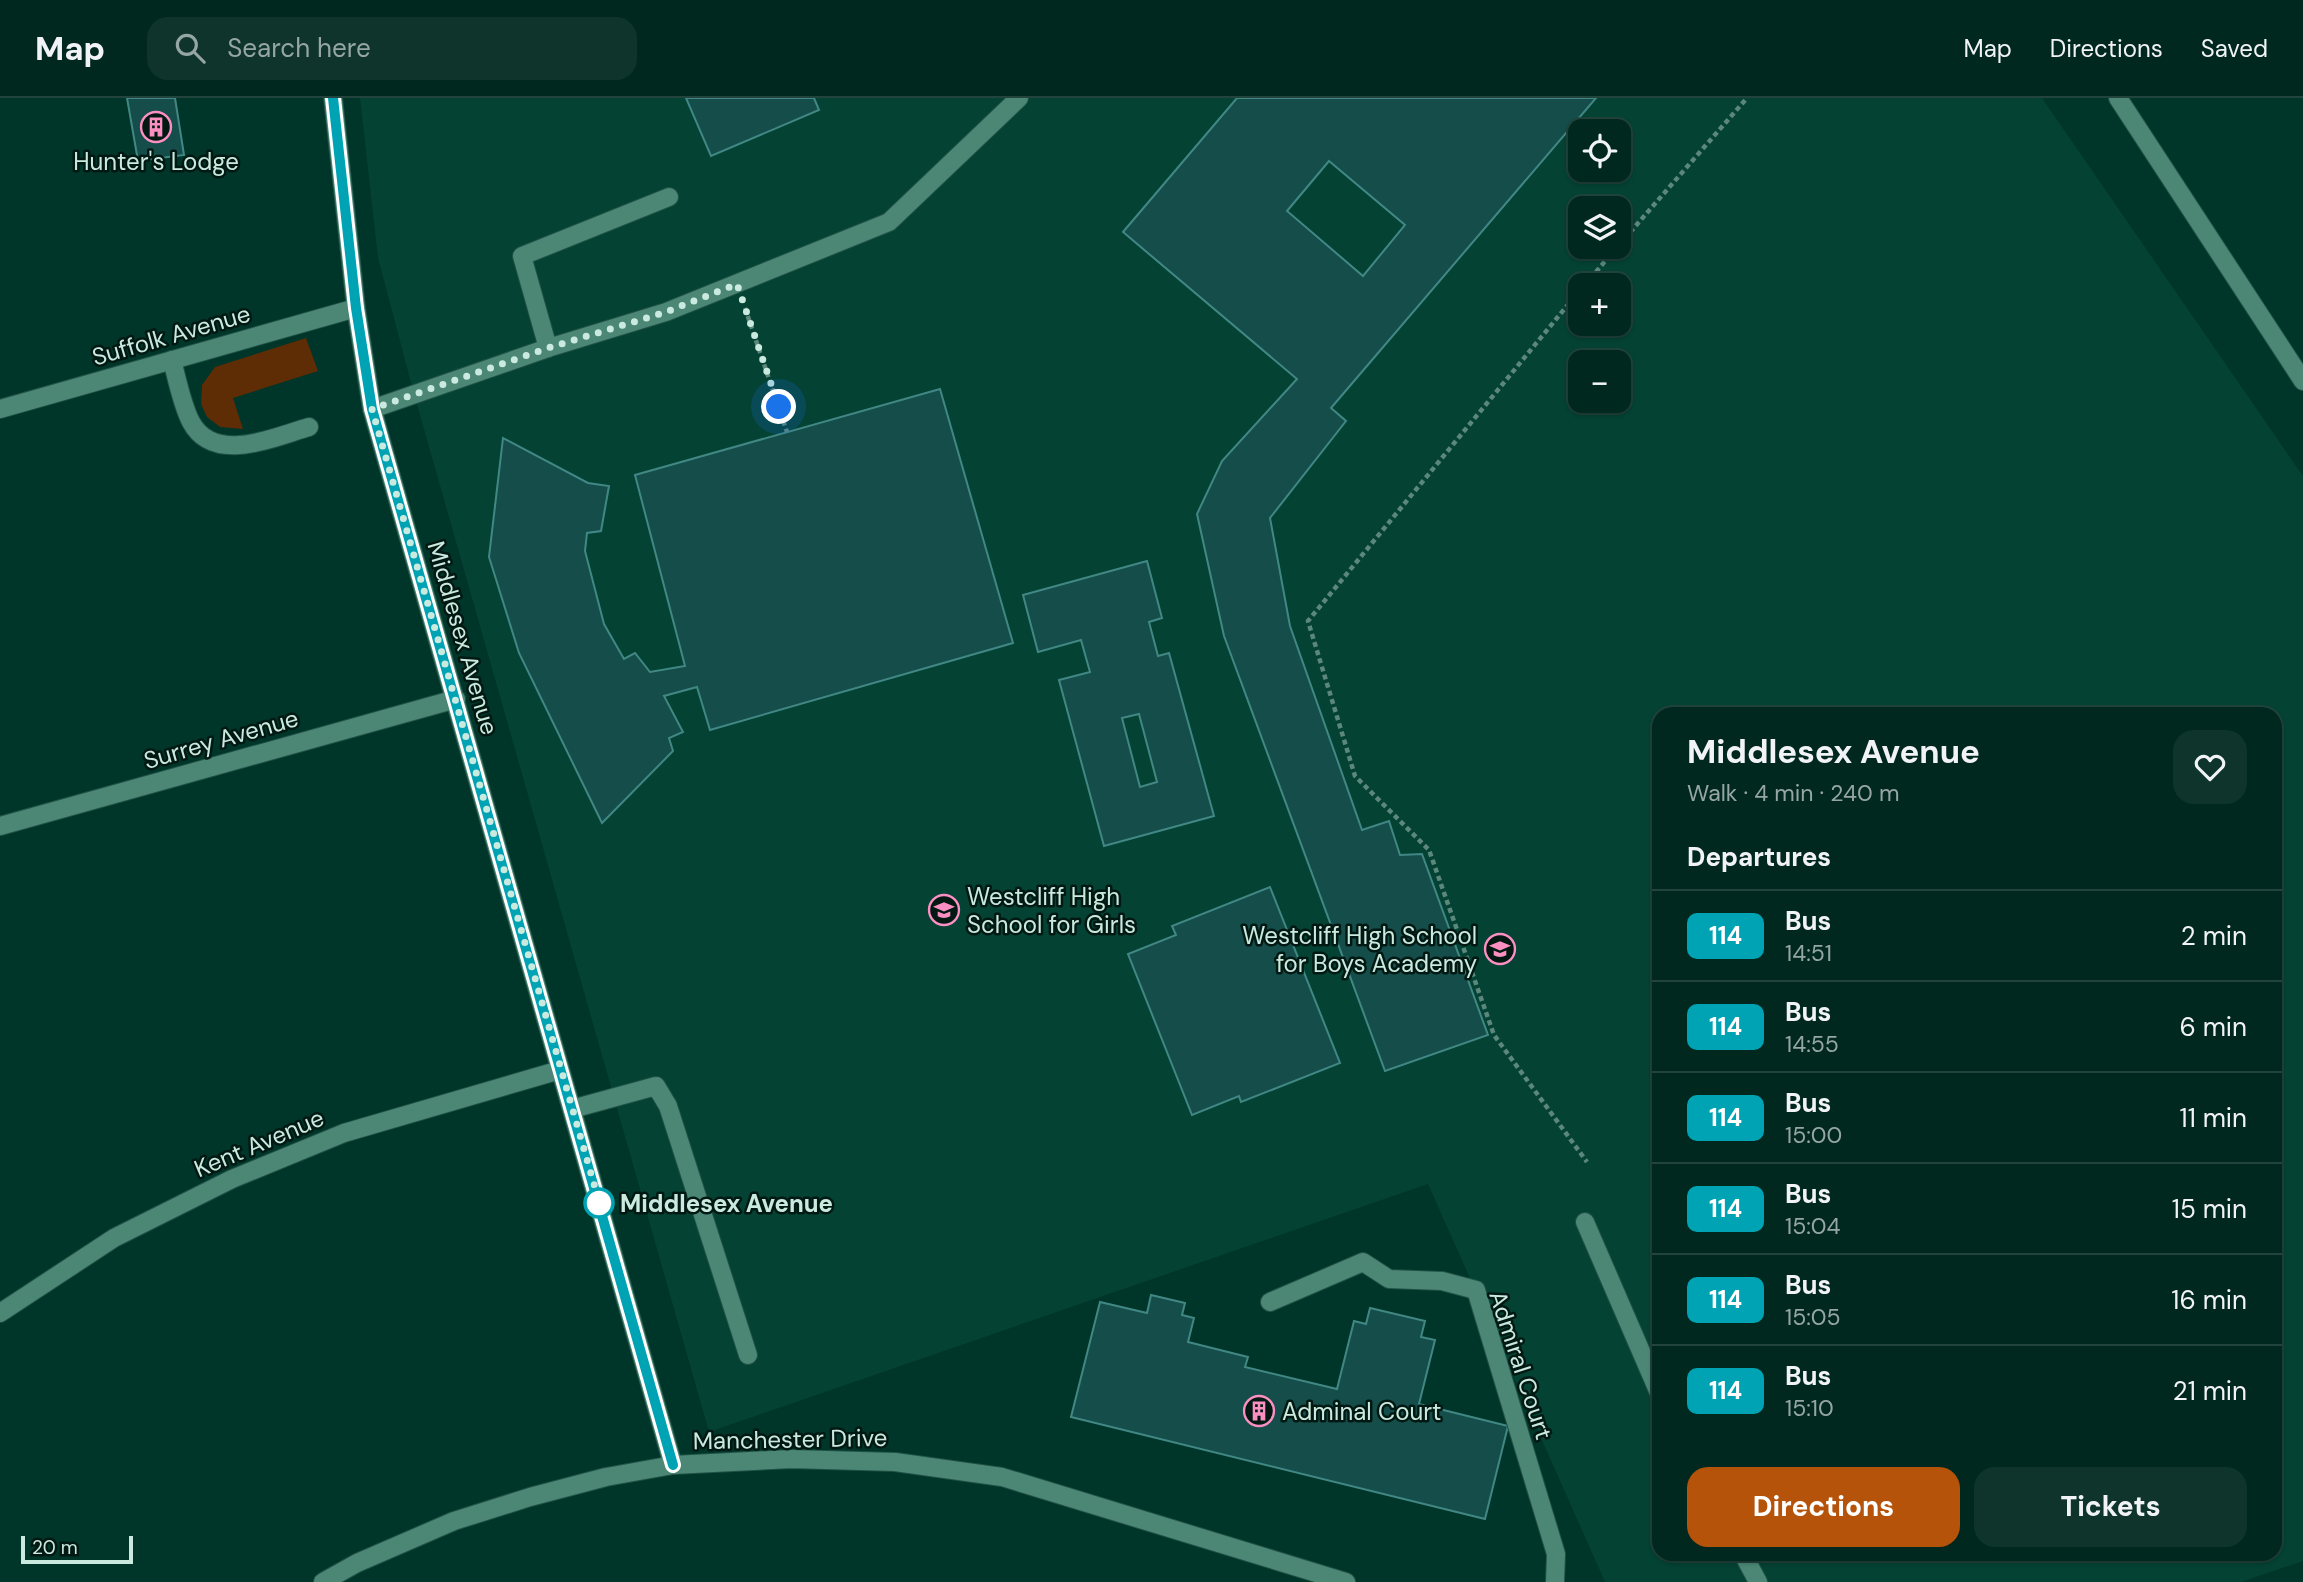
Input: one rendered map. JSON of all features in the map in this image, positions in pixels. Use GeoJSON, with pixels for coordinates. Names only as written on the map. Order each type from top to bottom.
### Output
{"type":"FeatureCollection","features":[{"type":"Feature","properties":{"kind":"street","name":"Middlesex Avenue"},"geometry":{"type":"LineString","coordinates":[[333,98],[356,308],[372,409],[673,1465]]}},
{"type":"Feature","properties":{"kind":"street"},"geometry":{"type":"LineString","coordinates":[[372,409],[548,348],[666,312],[889,222],[1019,98]]}},
{"type":"Feature","properties":{"kind":"street"},"geometry":{"type":"LineString","coordinates":[[2118,98],[2303,381]]}},
{"type":"Feature","properties":{"kind":"street"},"geometry":{"type":"LineString","coordinates":[[548,348],[522,256],[669,197]]}},
{"type":"Feature","properties":{"kind":"street","name":"Suffolk Avenue"},"geometry":{"type":"LineString","coordinates":[[0,409],[356,308]]}},
{"type":"Feature","properties":{"kind":"street"},"geometry":{"type":"LineString","coordinates":[[172,360],[191,423],[209,442],[242,446],[309,427]]}},
{"type":"Feature","properties":{"kind":"street","name":"Surrey Avenue"},"geometry":{"type":"LineString","coordinates":[[0,827],[456,699]]}},
{"type":"Feature","properties":{"kind":"street","name":"Kent Avenue"},"geometry":{"type":"LineString","coordinates":[[0,1313],[114,1238],[232,1179],[344,1133],[560,1070]]}},
{"type":"Feature","properties":{"kind":"street"},"geometry":{"type":"LineString","coordinates":[[572,1109],[656,1086],[668,1106],[748,1355]]}},
{"type":"Feature","properties":{"kind":"street"},"geometry":{"type":"LineString","coordinates":[[1585,1222],[1652,1377]]}},
{"type":"Feature","properties":{"kind":"street","name":"Admiral Court"},"geometry":{"type":"LineString","coordinates":[[1270,1302],[1363,1262],[1389,1279],[1442,1281],[1476,1290],[1556,1554],[1555,1582]]}},
{"type":"Feature","properties":{"kind":"street","name":"Manchester Drive"},"geometry":{"type":"LineString","coordinates":[[323,1582],[357,1563],[454,1521],[606,1477],[673,1465],[791,1459],[895,1462],[1002,1477],[1346,1582]]}},
{"type":"Feature","properties":{"kind":"street"},"geometry":{"type":"LineString","coordinates":[[1747,1561],[1758,1582]]}},
{"type":"Feature","properties":{"kind":"path"},"geometry":{"type":"LineString","coordinates":[[1631,231],[1747,98]]}},
{"type":"Feature","properties":{"kind":"path"},"geometry":{"type":"LineString","coordinates":[[1594,273],[1607,259]]}},
{"type":"Feature","properties":{"kind":"path"},"geometry":{"type":"LineString","coordinates":[[737,284],[787,432]]}},
{"type":"Feature","properties":{"kind":"path"},"geometry":{"type":"LineString","coordinates":[[1568,305],[1308,621],[1355,776],[1429,850],[1494,1035],[1587,1163]]}},
{"type":"Feature","properties":{"kind":"shaded area"},"geometry":{"type":"Polygon","coordinates":[[[360,98],[2042,98],[2303,476],[2303,1561],[2241,1582],[1605,1582],[1428,1184],[709,1432],[414,394],[378,258],[360,98]]]}},
{"type":"Feature","properties":{"kind":"shaded area"},"geometry":{"type":"Polygon","coordinates":[[[306,338],[318,371],[233,398],[243,429],[220,427],[207,417],[201,404],[202,385],[215,367],[306,338]]]}},
{"type":"Feature","properties":{"kind":"building","name":"Hunter's Lodge"},"geometry":{"type":"Polygon","coordinates":[[[127,98],[175,98],[184,155],[138,161],[127,98]]]}},
{"type":"Feature","properties":{"kind":"building"},"geometry":{"type":"Polygon","coordinates":[[[686,98],[814,98],[819,110],[711,156],[686,98]]]}},
{"type":"Feature","properties":{"kind":"building"},"geometry":{"type":"Polygon","coordinates":[[[1237,98],[1596,98],[1578,119],[1568,119],[1568,131],[1331,408],[1346,421],[1270,518],[1290,626],[1362,830],[1389,821],[1400,855],[1422,854],[1488,1035],[1385,1071],[1224,636],[1197,514],[1222,461],[1297,379],[1123,232],[1237,98]],[[1329,161],[1287,211],[1363,276],[1405,225],[1329,161]]]}},
{"type":"Feature","properties":{"kind":"building"},"geometry":{"type":"Polygon","coordinates":[[[940,389],[1013,643],[710,730],[697,687],[664,696],[683,732],[669,738],[673,751],[602,823],[519,653],[489,557],[503,438],[588,483],[609,486],[601,531],[587,533],[585,551],[604,624],[624,659],[635,653],[650,672],[685,666],[635,475],[940,389]]]}},
{"type":"Feature","properties":{"kind":"building"},"geometry":{"type":"Polygon","coordinates":[[[1147,561],[1162,618],[1149,622],[1158,656],[1169,653],[1214,816],[1104,846],[1059,680],[1090,672],[1081,640],[1038,652],[1023,595],[1147,561]],[[1139,714],[1122,718],[1140,787],[1157,782],[1139,714]]]}},
{"type":"Feature","properties":{"kind":"building"},"geometry":{"type":"Polygon","coordinates":[[[1270,887],[1340,1063],[1241,1102],[1239,1096],[1192,1115],[1128,954],[1176,935],[1172,926],[1270,887]]]}},
{"type":"Feature","properties":{"kind":"building","name":"Adminal Court"},"geometry":{"type":"Polygon","coordinates":[[[1151,1295],[1185,1303],[1182,1315],[1194,1318],[1188,1342],[1248,1357],[1245,1367],[1337,1389],[1354,1321],[1366,1324],[1370,1308],[1425,1321],[1421,1337],[1435,1340],[1419,1404],[1508,1426],[1485,1519],[1071,1417],[1100,1302],[1147,1313],[1151,1295]]]}},
{"type":"Feature","properties":{"kind":"bus line","name":"114"},"geometry":{"type":"LineString","coordinates":[[333,98],[356,308],[372,409],[673,1465]]}},
{"type":"Feature","properties":{"kind":"place","name":"Hunter's Lodge"},"geometry":{"type":"Point","coordinates":[156,127]}},
{"type":"Feature","properties":{"kind":"place","name":"Westcliff High School for Girls"},"geometry":{"type":"Point","coordinates":[944,910]}},
{"type":"Feature","properties":{"kind":"place","name":"Westcliff High School for Boys Academy"},"geometry":{"type":"Point","coordinates":[1500,949]}},
{"type":"Feature","properties":{"kind":"place","name":"Middlesex Avenue"},"geometry":{"type":"Point","coordinates":[599,1203]}},
{"type":"Feature","properties":{"kind":"place","name":"Adminal Court"},"geometry":{"type":"Point","coordinates":[1259,1411]}},
{"type":"Feature","properties":{"kind":"route"},"geometry":{"type":"LineString","coordinates":[[599,1203],[602,1212],[372,409],[548,348],[666,312],[737,284],[779,407]]}}]}
